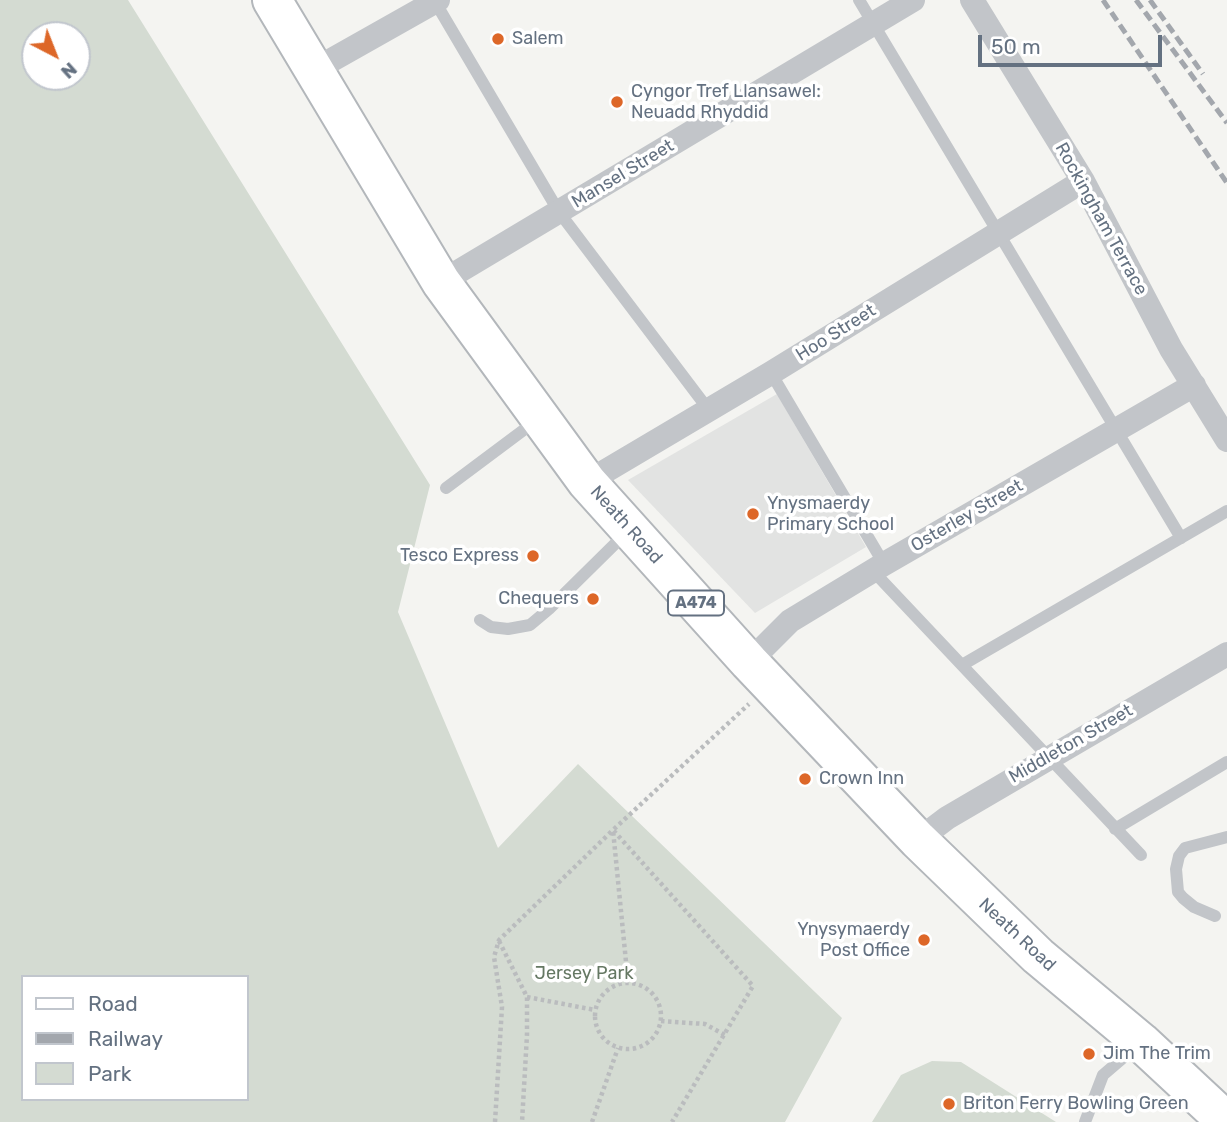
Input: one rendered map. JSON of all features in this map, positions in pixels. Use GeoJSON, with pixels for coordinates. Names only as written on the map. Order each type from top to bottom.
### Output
{"type":"FeatureCollection","features":[{"type":"Feature","properties":{"kind":"main road","name":"Neath Road"},"geometry":{"type":"LineString","coordinates":[[272,0],[441,282],[587,482],[760,673],[918,840],[1038,956],[1226,1118]]}},
{"type":"Feature","properties":{"kind":"street","name":"Mansel Street"},"geometry":{"type":"LineString","coordinates":[[441,282],[913,0]]}},
{"type":"Feature","properties":{"kind":"street","name":"Rockingham Terrace"},"geometry":{"type":"LineString","coordinates":[[972,0],[1083,181],[1171,349],[1227,440]]}},
{"type":"Feature","properties":{"kind":"street"},"geometry":{"type":"LineString","coordinates":[[314,70],[436,1]]}},
{"type":"Feature","properties":{"kind":"street","name":"Hoo Street"},"geometry":{"type":"LineString","coordinates":[[587,482],[771,373],[1083,181]]}},
{"type":"Feature","properties":{"kind":"street","name":"Osterley Street"},"geometry":{"type":"LineString","coordinates":[[760,673],[790,621],[878,567],[1194,385]]}},
{"type":"Feature","properties":{"kind":"street","name":"Middleton Street"},"geometry":{"type":"LineString","coordinates":[[918,840],[947,818],[1048,757],[1227,654]]}},
{"type":"Feature","properties":{"kind":"lane"},"geometry":{"type":"LineString","coordinates":[[859,0],[1181,538]]}},
{"type":"Feature","properties":{"kind":"lane"},"geometry":{"type":"LineString","coordinates":[[436,1],[559,212],[708,409]]}},
{"type":"Feature","properties":{"kind":"lane"},"geometry":{"type":"LineString","coordinates":[[771,373],[878,567],[962,665],[1141,855]]}},
{"type":"Feature","properties":{"kind":"lane"},"geometry":{"type":"LineString","coordinates":[[446,488],[540,417]]}},
{"type":"Feature","properties":{"kind":"lane"},"geometry":{"type":"LineString","coordinates":[[962,665],[1227,511]]}},
{"type":"Feature","properties":{"kind":"lane"},"geometry":{"type":"LineString","coordinates":[[480,620],[491,626],[508,629],[530,625],[630,529]]}},
{"type":"Feature","properties":{"kind":"lane"},"geometry":{"type":"LineString","coordinates":[[1115,828],[1227,762]]}},
{"type":"Feature","properties":{"kind":"lane"},"geometry":{"type":"LineString","coordinates":[[1214,916],[1194,907],[1183,898],[1178,891],[1176,869],[1179,856],[1185,849],[1227,837]]}},
{"type":"Feature","properties":{"kind":"lane"},"geometry":{"type":"LineString","coordinates":[[1085,1122],[1103,1075],[1141,1042]]}},
{"type":"Feature","properties":{"kind":"path"},"geometry":{"type":"LineString","coordinates":[[495,1122],[502,1007],[494,957],[499,940],[668,778],[760,673]]}},
{"type":"Feature","properties":{"kind":"path"},"geometry":{"type":"LineString","coordinates":[[613,831],[628,982]]}},
{"type":"Feature","properties":{"kind":"path"},"geometry":{"type":"LineString","coordinates":[[613,831],[753,986],[672,1122]]}},
{"type":"Feature","properties":{"kind":"path"},"geometry":{"type":"LineString","coordinates":[[499,940],[527,997],[522,1122]]}},
{"type":"Feature","properties":{"kind":"path"},"geometry":{"type":"LineString","coordinates":[[628,982],[650,990],[661,1010],[661,1021],[658,1032],[651,1041],[629,1050],[618,1048],[601,1036],[596,1027],[595,1010],[608,989],[628,982]]}},
{"type":"Feature","properties":{"kind":"path"},"geometry":{"type":"LineString","coordinates":[[527,997],[595,1010]]}},
{"type":"Feature","properties":{"kind":"path"},"geometry":{"type":"LineString","coordinates":[[661,1021],[705,1024],[725,1035]]}},
{"type":"Feature","properties":{"kind":"path"},"geometry":{"type":"LineString","coordinates":[[592,1122],[618,1048]]}},
{"type":"Feature","properties":{"kind":"shaded area","name":"Ynysmaerdy Primary School"},"geometry":{"type":"Polygon","coordinates":[[[777,394],[866,547],[755,613],[628,480],[777,394]]]}},
{"type":"Feature","properties":{"kind":"green space","name":"Jersey Park"},"geometry":{"type":"Polygon","coordinates":[[[0,0],[128,0],[430,485],[398,612],[498,848],[578,764],[842,1018],[785,1122],[0,1122],[0,0]]]}},
{"type":"Feature","properties":{"kind":"green space"},"geometry":{"type":"Polygon","coordinates":[[[932,1061],[961,1062],[1056,1122],[872,1122],[901,1075],[932,1061]]]}},
{"type":"Feature","properties":{"kind":"railway"},"geometry":{"type":"LineString","coordinates":[[1103,0],[1227,183]]}},
{"type":"Feature","properties":{"kind":"railway"},"geometry":{"type":"LineString","coordinates":[[1136,0],[1227,123]]}},
{"type":"Feature","properties":{"kind":"railway"},"geometry":{"type":"LineString","coordinates":[[1150,0],[1203,74]]}},
{"type":"Feature","properties":{"kind":"place","name":"Salem"},"geometry":{"type":"Point","coordinates":[498,39]}},
{"type":"Feature","properties":{"kind":"place","name":"Cyngor Tref Llansawel: Neuadd Rhyddid"},"geometry":{"type":"Point","coordinates":[617,102]}},
{"type":"Feature","properties":{"kind":"place","name":"Ynysmaerdy Primary School"},"geometry":{"type":"Point","coordinates":[753,514]}},
{"type":"Feature","properties":{"kind":"place","name":"Tesco Express"},"geometry":{"type":"Point","coordinates":[533,556]}},
{"type":"Feature","properties":{"kind":"place","name":"Chequers"},"geometry":{"type":"Point","coordinates":[593,599]}},
{"type":"Feature","properties":{"kind":"place","name":"Crown Inn"},"geometry":{"type":"Point","coordinates":[805,779]}},
{"type":"Feature","properties":{"kind":"place","name":"Ynysymaerdy Post Office"},"geometry":{"type":"Point","coordinates":[924,940]}},
{"type":"Feature","properties":{"kind":"place","name":"Jim The Trim"},"geometry":{"type":"Point","coordinates":[1089,1054]}},
{"type":"Feature","properties":{"kind":"place","name":"Briton Ferry Bowling Green"},"geometry":{"type":"Point","coordinates":[949,1104]}}]}
